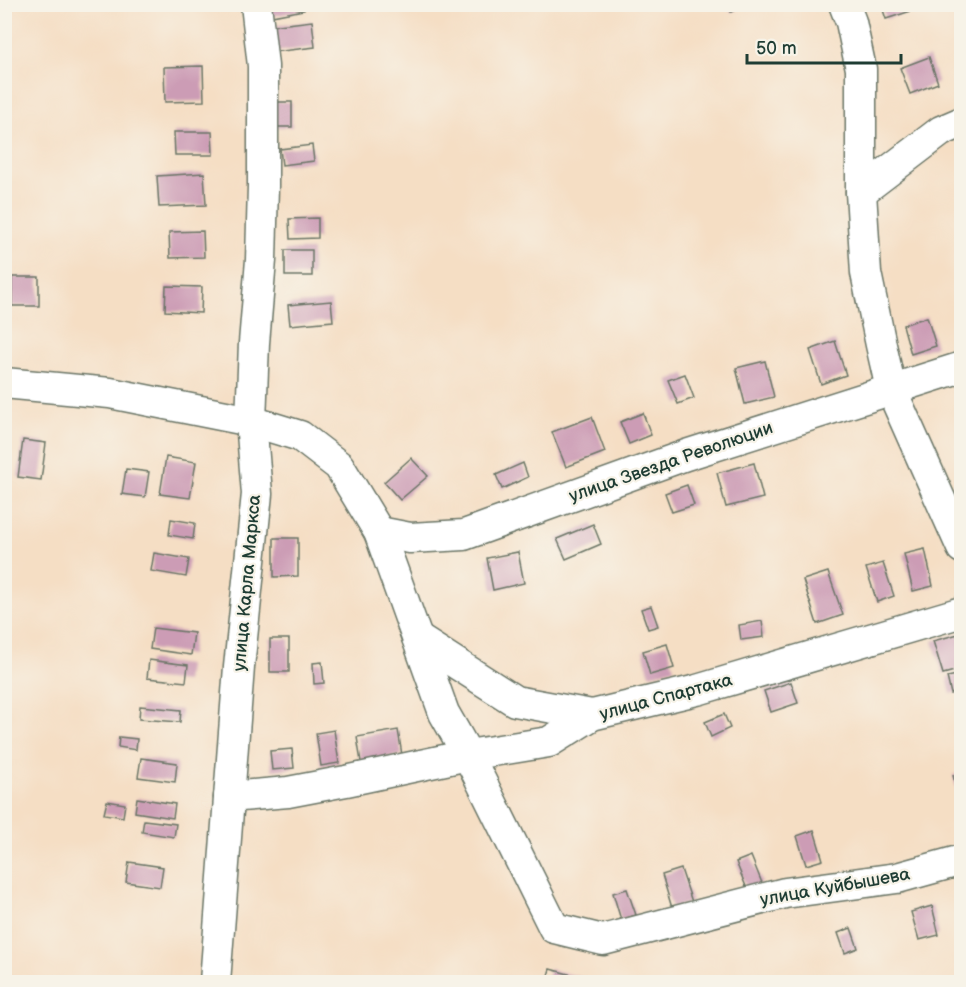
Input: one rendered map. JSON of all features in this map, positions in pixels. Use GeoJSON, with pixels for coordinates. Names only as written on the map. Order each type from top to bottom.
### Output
{"type":"FeatureCollection","features":[{"type":"Feature","properties":{"kind":"street","name":"улица Карла Маркса"},"geometry":{"type":"LineString","coordinates":[[215,982],[239,667],[257,494],[251,421],[254,343],[261,260],[263,66],[256,4]]}},
{"type":"Feature","properties":{"kind":"street"},"geometry":{"type":"LineString","coordinates":[[844,4],[851,22],[861,69],[861,192],[866,273],[891,389],[962,548]]}},
{"type":"Feature","properties":{"kind":"street"},"geometry":{"type":"LineString","coordinates":[[861,192],[941,131],[962,122]]}},
{"type":"Feature","properties":{"kind":"street","name":"улица Звезда Революции"},"geometry":{"type":"LineString","coordinates":[[380,532],[410,538],[464,535],[686,455],[962,367]]}},
{"type":"Feature","properties":{"kind":"street"},"geometry":{"type":"LineString","coordinates":[[4,382],[111,393],[251,421],[300,436],[339,466],[380,532],[444,713],[468,755]]}},
{"type":"Feature","properties":{"kind":"street","name":"улица Спартака"},"geometry":{"type":"LineString","coordinates":[[229,797],[288,792],[468,755],[549,742],[592,715],[697,690],[962,612]]}},
{"type":"Feature","properties":{"kind":"street"},"geometry":{"type":"LineString","coordinates":[[418,639],[515,701],[592,715]]}},
{"type":"Feature","properties":{"kind":"street","name":"улица Куйбышева"},"geometry":{"type":"LineString","coordinates":[[468,755],[554,928],[603,940],[785,893],[897,878],[962,860]]}},
{"type":"Feature","properties":{"kind":"building"},"geometry":{"type":"Polygon","coordinates":[[[270,4],[304,4],[304,10],[272,16],[270,4]]]}},
{"type":"Feature","properties":{"kind":"building"},"geometry":{"type":"Polygon","coordinates":[[[728,4],[748,4],[731,12],[728,4]]]}},
{"type":"Feature","properties":{"kind":"building"},"geometry":{"type":"Polygon","coordinates":[[[881,4],[909,4],[911,11],[886,19],[881,4]]]}},
{"type":"Feature","properties":{"kind":"building"},"geometry":{"type":"Polygon","coordinates":[[[312,21],[315,47],[274,52],[271,26],[312,21]]]}},
{"type":"Feature","properties":{"kind":"building"},"geometry":{"type":"Polygon","coordinates":[[[929,57],[938,83],[910,94],[900,68],[929,57]]]}},
{"type":"Feature","properties":{"kind":"building"},"geometry":{"type":"Polygon","coordinates":[[[203,66],[204,101],[165,102],[164,67],[203,66]]]}},
{"type":"Feature","properties":{"kind":"building"},"geometry":{"type":"Polygon","coordinates":[[[272,102],[292,102],[292,127],[271,127],[272,102]]]}},
{"type":"Feature","properties":{"kind":"building"},"geometry":{"type":"Polygon","coordinates":[[[174,132],[212,132],[213,155],[175,155],[174,132]]]}},
{"type":"Feature","properties":{"kind":"building"},"geometry":{"type":"Polygon","coordinates":[[[312,145],[314,161],[282,165],[280,149],[312,145]]]}},
{"type":"Feature","properties":{"kind":"building"},"geometry":{"type":"Polygon","coordinates":[[[204,173],[206,205],[159,207],[157,176],[204,173]]]}},
{"type":"Feature","properties":{"kind":"building"},"geometry":{"type":"Polygon","coordinates":[[[318,218],[318,238],[290,239],[289,219],[318,218]]]}},
{"type":"Feature","properties":{"kind":"building"},"geometry":{"type":"Polygon","coordinates":[[[203,231],[204,257],[170,258],[169,232],[203,231]]]}},
{"type":"Feature","properties":{"kind":"building"},"geometry":{"type":"Polygon","coordinates":[[[285,250],[312,250],[312,276],[285,276],[285,250]]]}},
{"type":"Feature","properties":{"kind":"building"},"geometry":{"type":"Polygon","coordinates":[[[12,277],[39,277],[39,306],[12,306],[12,277]]]}},
{"type":"Feature","properties":{"kind":"building"},"geometry":{"type":"Polygon","coordinates":[[[166,286],[202,287],[201,313],[165,311],[166,286]]]}},
{"type":"Feature","properties":{"kind":"building"},"geometry":{"type":"Polygon","coordinates":[[[331,301],[333,321],[290,325],[288,305],[331,301]]]}},
{"type":"Feature","properties":{"kind":"building"},"geometry":{"type":"Polygon","coordinates":[[[927,317],[936,346],[911,354],[903,325],[927,317]]]}},
{"type":"Feature","properties":{"kind":"building"},"geometry":{"type":"Polygon","coordinates":[[[835,341],[846,375],[821,384],[810,350],[835,341]]]}},
{"type":"Feature","properties":{"kind":"building"},"geometry":{"type":"Polygon","coordinates":[[[765,361],[774,397],[745,404],[736,368],[765,361]]]}},
{"type":"Feature","properties":{"kind":"building"},"geometry":{"type":"Polygon","coordinates":[[[685,374],[694,398],[678,404],[668,380],[685,374]]]}},
{"type":"Feature","properties":{"kind":"building"},"geometry":{"type":"Polygon","coordinates":[[[643,413],[651,435],[629,444],[620,422],[643,413]]]}},
{"type":"Feature","properties":{"kind":"building"},"geometry":{"type":"Polygon","coordinates":[[[592,417],[605,452],[566,467],[552,432],[592,417]]]}},
{"type":"Feature","properties":{"kind":"building"},"geometry":{"type":"Polygon","coordinates":[[[23,440],[46,443],[41,480],[18,477],[23,440]]]}},
{"type":"Feature","properties":{"kind":"building"},"geometry":{"type":"Polygon","coordinates":[[[166,457],[196,462],[190,498],[160,494],[166,457]]]}},
{"type":"Feature","properties":{"kind":"building"},"geometry":{"type":"Polygon","coordinates":[[[411,458],[428,476],[400,500],[384,482],[411,458]]]}},
{"type":"Feature","properties":{"kind":"building"},"geometry":{"type":"Polygon","coordinates":[[[523,463],[528,477],[502,489],[496,475],[523,463]]]}},
{"type":"Feature","properties":{"kind":"building"},"geometry":{"type":"Polygon","coordinates":[[[754,463],[763,498],[726,507],[717,473],[754,463]]]}},
{"type":"Feature","properties":{"kind":"building"},"geometry":{"type":"Polygon","coordinates":[[[126,469],[149,472],[145,497],[122,494],[126,469]]]}},
{"type":"Feature","properties":{"kind":"building"},"geometry":{"type":"Polygon","coordinates":[[[687,485],[694,505],[672,512],[665,493],[687,485]]]}},
{"type":"Feature","properties":{"kind":"building"},"geometry":{"type":"Polygon","coordinates":[[[171,519],[195,523],[193,539],[169,535],[171,519]]]}},
{"type":"Feature","properties":{"kind":"building"},"geometry":{"type":"Polygon","coordinates":[[[593,524],[601,544],[566,559],[557,539],[593,524]]]}},
{"type":"Feature","properties":{"kind":"building"},"geometry":{"type":"Polygon","coordinates":[[[274,538],[298,538],[298,576],[274,577],[274,538]]]}},
{"type":"Feature","properties":{"kind":"building"},"geometry":{"type":"Polygon","coordinates":[[[925,549],[933,586],[913,591],[904,554],[925,549]]]}},
{"type":"Feature","properties":{"kind":"building"},"geometry":{"type":"Polygon","coordinates":[[[518,552],[524,583],[493,590],[487,558],[518,552]]]}},
{"type":"Feature","properties":{"kind":"building"},"geometry":{"type":"Polygon","coordinates":[[[154,553],[189,559],[186,577],[151,571],[154,553]]]}},
{"type":"Feature","properties":{"kind":"building"},"geometry":{"type":"Polygon","coordinates":[[[883,563],[894,596],[877,602],[866,568],[883,563]]]}},
{"type":"Feature","properties":{"kind":"building"},"geometry":{"type":"Polygon","coordinates":[[[828,572],[843,615],[817,624],[803,580],[828,572]]]}},
{"type":"Feature","properties":{"kind":"building"},"geometry":{"type":"Polygon","coordinates":[[[651,606],[658,626],[648,629],[641,609],[651,606]]]}},
{"type":"Feature","properties":{"kind":"building"},"geometry":{"type":"Polygon","coordinates":[[[762,621],[764,637],[741,640],[739,625],[762,621]]]}},
{"type":"Feature","properties":{"kind":"building"},"geometry":{"type":"Polygon","coordinates":[[[153,628],[194,633],[191,655],[150,649],[153,628]]]}},
{"type":"Feature","properties":{"kind":"building"},"geometry":{"type":"Polygon","coordinates":[[[962,633],[962,669],[943,674],[933,641],[962,633]]]}},
{"type":"Feature","properties":{"kind":"building"},"geometry":{"type":"Polygon","coordinates":[[[270,639],[289,639],[289,672],[270,672],[270,639]]]}},
{"type":"Feature","properties":{"kind":"building"},"geometry":{"type":"Polygon","coordinates":[[[667,644],[674,668],[650,675],[643,651],[667,644]]]}},
{"type":"Feature","properties":{"kind":"building"},"geometry":{"type":"Polygon","coordinates":[[[149,660],[188,665],[186,682],[147,678],[149,660]]]}},
{"type":"Feature","properties":{"kind":"building"},"geometry":{"type":"Polygon","coordinates":[[[322,662],[324,683],[314,684],[313,663],[322,662]]]}},
{"type":"Feature","properties":{"kind":"building"},"geometry":{"type":"Polygon","coordinates":[[[962,674],[962,691],[951,694],[947,677],[962,674]]]}},
{"type":"Feature","properties":{"kind":"building"},"geometry":{"type":"Polygon","coordinates":[[[791,682],[798,703],[771,712],[764,691],[791,682]]]}},
{"type":"Feature","properties":{"kind":"building"},"geometry":{"type":"Polygon","coordinates":[[[140,706],[181,710],[180,722],[139,719],[140,706]]]}},
{"type":"Feature","properties":{"kind":"building"},"geometry":{"type":"Polygon","coordinates":[[[724,714],[730,728],[711,737],[705,722],[724,714]]]}},
{"type":"Feature","properties":{"kind":"building"},"geometry":{"type":"Polygon","coordinates":[[[334,730],[339,763],[321,766],[316,733],[334,730]]]}},
{"type":"Feature","properties":{"kind":"building"},"geometry":{"type":"Polygon","coordinates":[[[398,730],[402,755],[361,762],[357,737],[398,730]]]}},
{"type":"Feature","properties":{"kind":"building"},"geometry":{"type":"Polygon","coordinates":[[[119,737],[137,739],[136,750],[118,747],[119,737]]]}},
{"type":"Feature","properties":{"kind":"building"},"geometry":{"type":"Polygon","coordinates":[[[292,749],[294,768],[272,770],[270,751],[292,749]]]}},
{"type":"Feature","properties":{"kind":"building"},"geometry":{"type":"Polygon","coordinates":[[[141,758],[177,763],[175,782],[138,777],[141,758]]]}},
{"type":"Feature","properties":{"kind":"building"},"geometry":{"type":"Polygon","coordinates":[[[962,773],[962,807],[961,807],[953,775],[962,773]]]}},
{"type":"Feature","properties":{"kind":"building"},"geometry":{"type":"Polygon","coordinates":[[[137,798],[175,804],[173,818],[135,812],[137,798]]]}},
{"type":"Feature","properties":{"kind":"building"},"geometry":{"type":"Polygon","coordinates":[[[107,801],[125,804],[123,817],[104,814],[107,801]]]}},
{"type":"Feature","properties":{"kind":"building"},"geometry":{"type":"Polygon","coordinates":[[[144,820],[176,824],[174,837],[142,832],[144,820]]]}},
{"type":"Feature","properties":{"kind":"building"},"geometry":{"type":"Polygon","coordinates":[[[814,830],[823,860],[806,865],[797,836],[814,830]]]}},
{"type":"Feature","properties":{"kind":"building"},"geometry":{"type":"Polygon","coordinates":[[[751,856],[762,883],[747,889],[736,862],[751,856]]]}},
{"type":"Feature","properties":{"kind":"building"},"geometry":{"type":"Polygon","coordinates":[[[129,862],[163,867],[160,887],[126,882],[129,862]]]}},
{"type":"Feature","properties":{"kind":"building"},"geometry":{"type":"Polygon","coordinates":[[[681,869],[692,902],[672,908],[662,875],[681,869]]]}},
{"type":"Feature","properties":{"kind":"building"},"geometry":{"type":"Polygon","coordinates":[[[627,889],[636,915],[621,920],[613,893],[627,889]]]}},
{"type":"Feature","properties":{"kind":"building"},"geometry":{"type":"Polygon","coordinates":[[[932,906],[939,935],[919,940],[911,912],[932,906]]]}},
{"type":"Feature","properties":{"kind":"building"},"geometry":{"type":"Polygon","coordinates":[[[851,928],[858,948],[845,953],[838,933],[851,928]]]}},
{"type":"Feature","properties":{"kind":"building"},"geometry":{"type":"Polygon","coordinates":[[[550,969],[587,979],[586,982],[546,982],[550,969]]]}}]}
